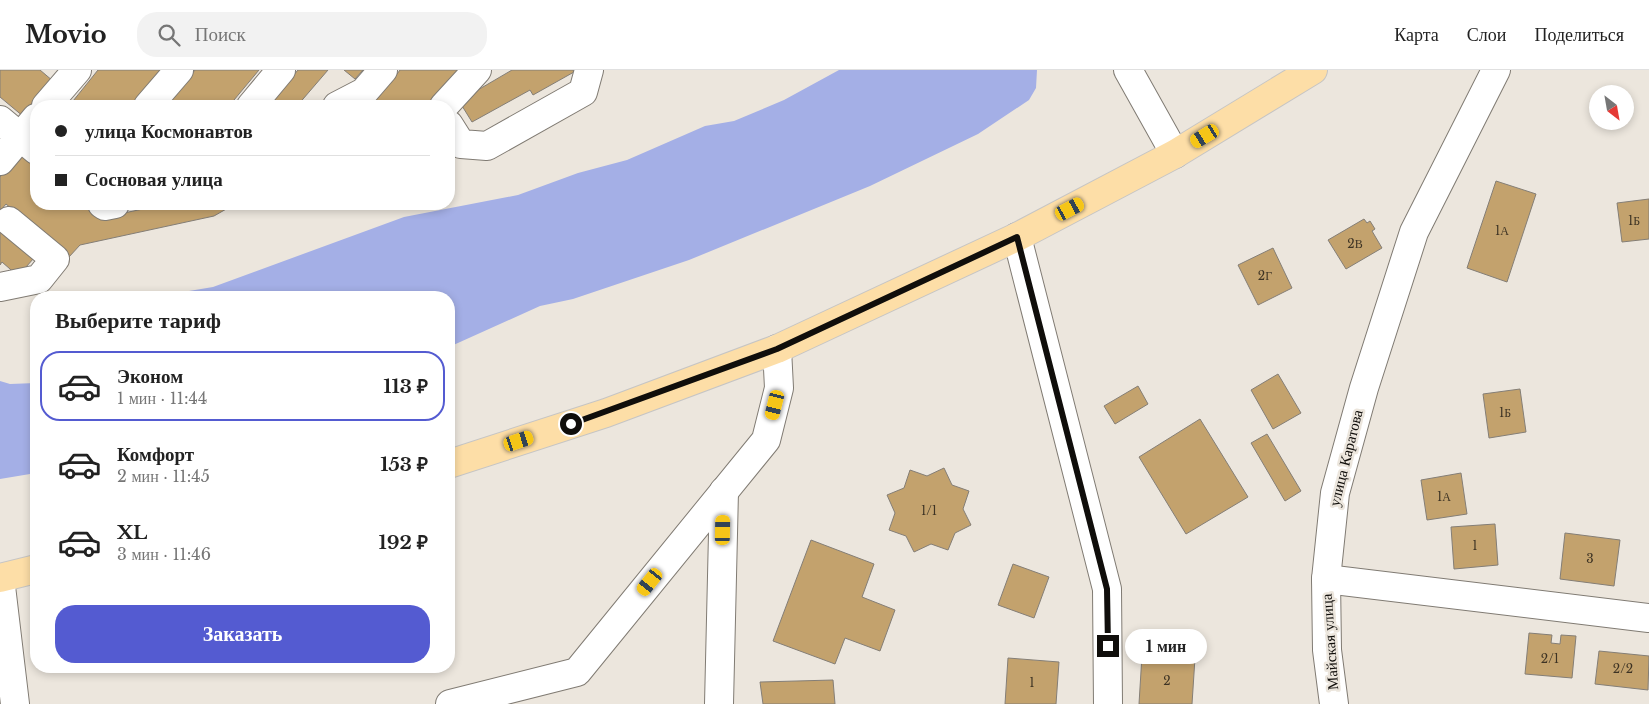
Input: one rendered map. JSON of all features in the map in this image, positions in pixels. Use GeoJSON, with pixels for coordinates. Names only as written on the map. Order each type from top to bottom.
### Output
{"type":"FeatureCollection","features":[{"type":"Feature","properties":{"kind":"main road"},"geometry":{"type":"LineString","coordinates":[[455,462],[606,413],[777,349],[1017,237],[1174,154],[1313,70]]}},
{"type":"Feature","properties":{"kind":"main road"},"geometry":{"type":"LineString","coordinates":[[0,578],[30,570]]}},
{"type":"Feature","properties":{"kind":"street"},"geometry":{"type":"LineString","coordinates":[[153,100],[179,70]]}},
{"type":"Feature","properties":{"kind":"street"},"geometry":{"type":"LineString","coordinates":[[256,100],[281,70]]}},
{"type":"Feature","properties":{"kind":"street"},"geometry":{"type":"LineString","coordinates":[[349,100],[364,92],[383,70]]}},
{"type":"Feature","properties":{"kind":"street"},"geometry":{"type":"LineString","coordinates":[[450,100],[477,70]]}},
{"type":"Feature","properties":{"kind":"street"},"geometry":{"type":"LineString","coordinates":[[455,134],[461,144],[487,146],[583,92],[589,70]]}},
{"type":"Feature","properties":{"kind":"street"},"geometry":{"type":"LineString","coordinates":[[1128,70],[1174,154]]}},
{"type":"Feature","properties":{"kind":"street","name":"улица Каратова"},"geometry":{"type":"LineString","coordinates":[[1326,579],[1335,493],[1364,388],[1414,232],[1496,70]]}},
{"type":"Feature","properties":{"kind":"street"},"geometry":{"type":"LineString","coordinates":[[51,100],[73,72]]}},
{"type":"Feature","properties":{"kind":"street"},"geometry":{"type":"LineString","coordinates":[[0,120],[30,135]]}},
{"type":"Feature","properties":{"kind":"street"},"geometry":{"type":"LineString","coordinates":[[0,161],[30,136]]}},
{"type":"Feature","properties":{"kind":"street"},"geometry":{"type":"LineString","coordinates":[[0,287],[38,279],[55,260],[9,221]]}},
{"type":"Feature","properties":{"kind":"street"},"geometry":{"type":"LineString","coordinates":[[1017,237],[1107,589],[1108,704]]}},
{"type":"Feature","properties":{"kind":"street"},"geometry":{"type":"LineString","coordinates":[[450,704],[577,672],[766,440],[779,388],[777,349]]}},
{"type":"Feature","properties":{"kind":"street"},"geometry":{"type":"LineString","coordinates":[[719,704],[724,491]]}},
{"type":"Feature","properties":{"kind":"street"},"geometry":{"type":"LineString","coordinates":[[0,578],[15,704]]}},
{"type":"Feature","properties":{"kind":"street"},"geometry":{"type":"LineString","coordinates":[[1326,579],[1649,618]]}},
{"type":"Feature","properties":{"kind":"street","name":"Майская улица"},"geometry":{"type":"LineString","coordinates":[[1326,579],[1327,650],[1334,704]]}},
{"type":"Feature","properties":{"kind":"shaded area"},"geometry":{"type":"Polygon","coordinates":[[[839,70],[1037,70],[1036,88],[1029,100],[978,134],[870,186],[689,260],[573,299],[540,306],[455,344],[455,291],[189,291],[213,287],[404,217],[440,210],[455,210],[455,207],[518,195],[578,173],[627,160],[705,126],[734,121],[784,100],[839,70]]]}},
{"type":"Feature","properties":{"kind":"shaded area"},"geometry":{"type":"Polygon","coordinates":[[[0,381],[10,384],[30,383],[30,474],[0,479],[0,381]]]}},
{"type":"Feature","properties":{"kind":"building"},"geometry":{"type":"Polygon","coordinates":[[[0,70],[40,70],[53,81],[38,100],[30,100],[30,110],[24,117],[0,97],[0,70]]]}},
{"type":"Feature","properties":{"kind":"building"},"geometry":{"type":"Polygon","coordinates":[[[98,70],[162,70],[137,100],[74,100],[98,70]]]}},
{"type":"Feature","properties":{"kind":"building"},"geometry":{"type":"Polygon","coordinates":[[[195,70],[259,70],[234,100],[171,100],[195,70]]]}},
{"type":"Feature","properties":{"kind":"building"},"geometry":{"type":"Polygon","coordinates":[[[298,70],[328,70],[302,100],[272,100],[298,70]]]}},
{"type":"Feature","properties":{"kind":"building"},"geometry":{"type":"Polygon","coordinates":[[[344,70],[363,70],[355,79],[344,70]]]}},
{"type":"Feature","properties":{"kind":"building"},"geometry":{"type":"Polygon","coordinates":[[[400,70],[458,70],[434,100],[360,100],[391,82],[400,70]]]}},
{"type":"Feature","properties":{"kind":"building"},"geometry":{"type":"Polygon","coordinates":[[[512,70],[573,70],[574,72],[533,95],[530,90],[472,122],[459,101],[512,70]]]}},
{"type":"Feature","properties":{"kind":"building"},"geometry":{"type":"Polygon","coordinates":[[[22,152],[30,159],[30,210],[90,210],[100,218],[138,210],[224,210],[214,216],[80,245],[69,257],[6,204],[0,211],[0,177],[22,152]]]}},
{"type":"Feature","properties":{"kind":"building"},"geometry":{"type":"Polygon","coordinates":[[[1496,181],[1536,194],[1507,282],[1467,268],[1496,181]]]}},
{"type":"Feature","properties":{"kind":"building"},"geometry":{"type":"Polygon","coordinates":[[[1649,199],[1649,239],[1622,242],[1617,203],[1649,199]]]}},
{"type":"Feature","properties":{"kind":"building"},"geometry":{"type":"Polygon","coordinates":[[[1364,219],[1367,223],[1370,221],[1375,229],[1372,231],[1382,248],[1346,269],[1328,240],[1364,219]]]}},
{"type":"Feature","properties":{"kind":"building"},"geometry":{"type":"Polygon","coordinates":[[[0,230],[34,258],[18,276],[2,262],[0,265],[0,230]]]}},
{"type":"Feature","properties":{"kind":"building"},"geometry":{"type":"Polygon","coordinates":[[[1273,248],[1292,288],[1258,305],[1238,265],[1273,248]]]}},
{"type":"Feature","properties":{"kind":"building"},"geometry":{"type":"Polygon","coordinates":[[[1278,374],[1301,413],[1273,429],[1251,390],[1278,374]]]}},
{"type":"Feature","properties":{"kind":"building"},"geometry":{"type":"Polygon","coordinates":[[[1138,386],[1148,404],[1115,424],[1104,406],[1138,386]]]}},
{"type":"Feature","properties":{"kind":"building"},"geometry":{"type":"Polygon","coordinates":[[[1520,389],[1526,432],[1489,438],[1483,394],[1520,389]]]}},
{"type":"Feature","properties":{"kind":"building"},"geometry":{"type":"Polygon","coordinates":[[[1200,419],[1248,497],[1186,534],[1139,457],[1200,419]]]}},
{"type":"Feature","properties":{"kind":"building"},"geometry":{"type":"Polygon","coordinates":[[[1267,434],[1301,491],[1285,501],[1251,443],[1267,434]]]}},
{"type":"Feature","properties":{"kind":"building"},"geometry":{"type":"Polygon","coordinates":[[[944,468],[952,485],[969,491],[963,509],[971,525],[955,533],[948,550],[931,544],[914,552],[906,536],[889,530],[895,513],[887,495],[904,488],[910,470],[927,476],[944,468]]]}},
{"type":"Feature","properties":{"kind":"building"},"geometry":{"type":"Polygon","coordinates":[[[1461,473],[1467,514],[1427,520],[1421,480],[1461,473]]]}},
{"type":"Feature","properties":{"kind":"building"},"geometry":{"type":"Polygon","coordinates":[[[1495,524],[1498,565],[1454,569],[1451,527],[1495,524]]]}},
{"type":"Feature","properties":{"kind":"building"},"geometry":{"type":"Polygon","coordinates":[[[1565,533],[1620,540],[1614,586],[1560,579],[1565,533]]]}},
{"type":"Feature","properties":{"kind":"building"},"geometry":{"type":"Polygon","coordinates":[[[811,540],[874,564],[862,597],[895,610],[880,651],[845,638],[835,664],[773,641],[811,540]]]}},
{"type":"Feature","properties":{"kind":"building"},"geometry":{"type":"Polygon","coordinates":[[[1013,564],[1049,577],[1034,618],[998,605],[1013,564]]]}},
{"type":"Feature","properties":{"kind":"building"},"geometry":{"type":"Polygon","coordinates":[[[1529,633],[1552,635],[1551,643],[1560,644],[1561,635],[1576,636],[1572,678],[1525,674],[1529,633]]]}},
{"type":"Feature","properties":{"kind":"building"},"geometry":{"type":"Polygon","coordinates":[[[1599,651],[1649,656],[1648,690],[1595,684],[1599,651]]]}},
{"type":"Feature","properties":{"kind":"building"},"geometry":{"type":"Polygon","coordinates":[[[1142,655],[1195,658],[1192,704],[1139,704],[1142,655]]]}},
{"type":"Feature","properties":{"kind":"building"},"geometry":{"type":"Polygon","coordinates":[[[1008,658],[1059,662],[1056,704],[1005,704],[1008,658]]]}},
{"type":"Feature","properties":{"kind":"building"},"geometry":{"type":"Polygon","coordinates":[[[833,680],[835,704],[763,704],[760,682],[833,680]]]}},
{"type":"Feature","properties":{"kind":"route"},"geometry":{"type":"LineString","coordinates":[[571,424],[606,413],[777,349],[1017,237],[1107,589],[1108,646]]}}]}
